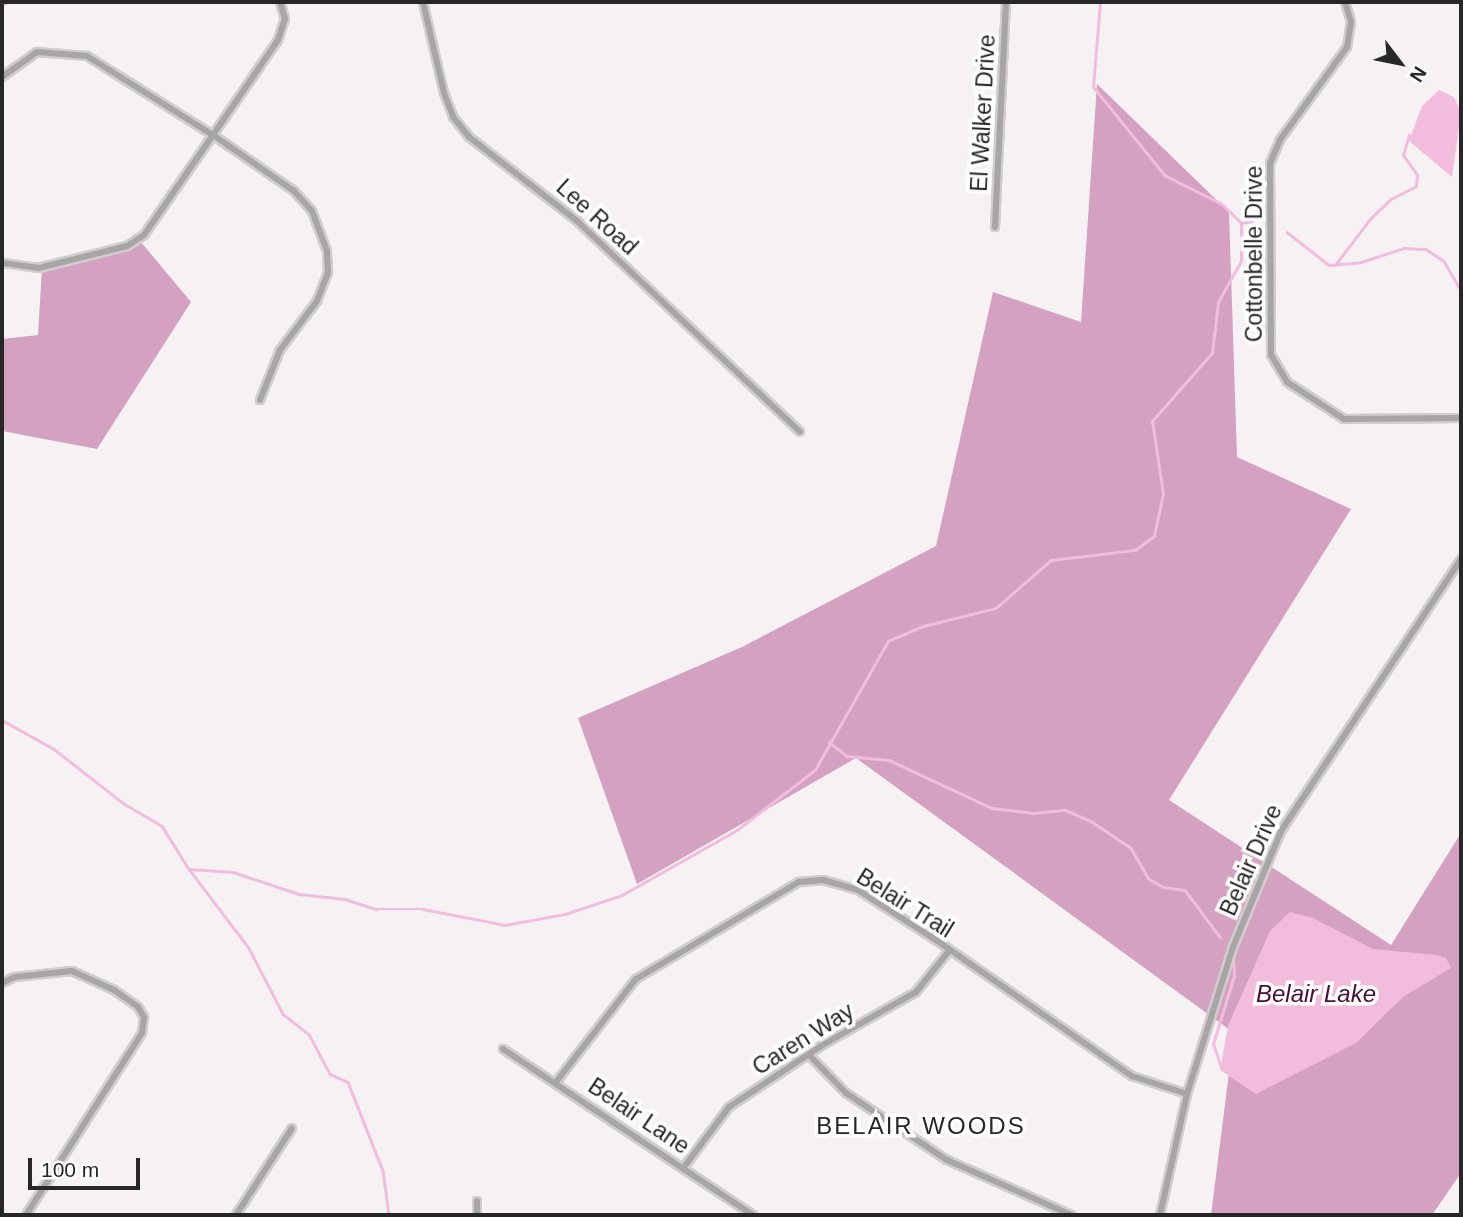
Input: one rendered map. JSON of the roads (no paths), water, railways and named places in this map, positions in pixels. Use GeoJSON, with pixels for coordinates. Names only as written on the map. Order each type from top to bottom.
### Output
{"type":"FeatureCollection","features":[{"type":"Feature","properties":{"kind":"street"},"geometry":{"type":"LineString","coordinates":[[2,263],[39,268],[127,246],[144,235],[278,40],[285,19],[280,2]]}},
{"type":"Feature","properties":{"kind":"street","name":"Lee Road"},"geometry":{"type":"LineString","coordinates":[[423,2],[444,93],[453,117],[469,137],[576,220],[800,432]]}},
{"type":"Feature","properties":{"kind":"street","name":"El Walker Drive"},"geometry":{"type":"LineString","coordinates":[[995,227],[1006,2]]}},
{"type":"Feature","properties":{"kind":"street","name":"Cottonbelle Drive"},"geometry":{"type":"LineString","coordinates":[[1345,2],[1351,22],[1347,47],[1280,140],[1270,163],[1271,355],[1287,382],[1344,419],[1364,422],[1461,418]]}},
{"type":"Feature","properties":{"kind":"street"},"geometry":{"type":"LineString","coordinates":[[2,77],[37,52],[87,55],[213,135],[294,191],[312,211],[327,251],[328,272],[317,301],[293,329],[266,378],[260,400]]}},
{"type":"Feature","properties":{"kind":"street","name":"Belair Drive"},"geometry":{"type":"LineString","coordinates":[[1160,1215],[1187,1094],[1233,947],[1290,810],[1461,559]]}},
{"type":"Feature","properties":{"kind":"street","name":"Belair Trail"},"geometry":{"type":"LineString","coordinates":[[556,1082],[636,979],[799,882],[823,880],[858,890],[1132,1076],[1187,1094]]}},
{"type":"Feature","properties":{"kind":"street","name":"Caren Way"},"geometry":{"type":"LineString","coordinates":[[684,1167],[729,1107],[809,1055],[916,992],[949,951]]}},
{"type":"Feature","properties":{"kind":"street"},"geometry":{"type":"LineString","coordinates":[[2,983],[15,977],[72,971],[114,990],[138,1007],[144,1017],[142,1033],[26,1215]]}},
{"type":"Feature","properties":{"kind":"street","name":"Belair Lane"},"geometry":{"type":"LineString","coordinates":[[503,1049],[753,1215]]}},
{"type":"Feature","properties":{"kind":"street"},"geometry":{"type":"LineString","coordinates":[[809,1055],[846,1093],[947,1160],[1071,1215]]}},
{"type":"Feature","properties":{"kind":"street"},"geometry":{"type":"LineString","coordinates":[[236,1215],[292,1128]]}},
{"type":"Feature","properties":{"kind":"street"},"geometry":{"type":"LineString","coordinates":[[477,1200],[477,1215]]}},
{"type":"Feature","properties":{"kind":"water"},"geometry":{"type":"Polygon","coordinates":[[[1439,90],[1454,97],[1461,113],[1452,177],[1409,141],[1422,106],[1439,90]]]}},
{"type":"Feature","properties":{"kind":"water","name":"Belair Lake"},"geometry":{"type":"Polygon","coordinates":[[[1290,912],[1313,918],[1373,949],[1446,958],[1451,968],[1403,997],[1356,1043],[1256,1094],[1220,1070],[1228,1026],[1270,931],[1290,912]]]}},
{"type":"Feature","properties":{"kind":"waterway"},"geometry":{"type":"LineString","coordinates":[[2,4],[8,2]]}},
{"type":"Feature","properties":{"kind":"waterway"},"geometry":{"type":"LineString","coordinates":[[2,720],[54,749],[123,803],[162,826],[189,869],[233,872],[299,894],[345,899],[376,909],[423,909],[505,925],[565,914],[622,895],[737,830],[815,770],[888,641],[923,626],[996,608],[1051,560],[1135,550],[1154,536],[1163,494],[1152,421],[1212,353],[1218,302],[1241,261],[1241,223],[1221,204],[1165,176],[1093,87],[1100,2]]}},
{"type":"Feature","properties":{"kind":"waterway"},"geometry":{"type":"LineString","coordinates":[[1335,265],[1370,219],[1391,199],[1416,186],[1417,175],[1403,155],[1409,135]]}},
{"type":"Feature","properties":{"kind":"waterway"},"geometry":{"type":"LineString","coordinates":[[1241,223],[1252,221]]}},
{"type":"Feature","properties":{"kind":"waterway"},"geometry":{"type":"LineString","coordinates":[[1287,232],[1329,265],[1361,262],[1404,248],[1426,249],[1444,261],[1461,291]]}},
{"type":"Feature","properties":{"kind":"waterway"},"geometry":{"type":"LineString","coordinates":[[829,742],[847,756],[889,760],[992,808],[1034,813],[1065,810],[1091,821],[1131,848],[1148,878],[1163,887],[1185,890],[1220,937]]}},
{"type":"Feature","properties":{"kind":"waterway"},"geometry":{"type":"LineString","coordinates":[[189,869],[249,948],[283,1014],[309,1034],[330,1074],[348,1082],[383,1171],[389,1215]]}},
{"type":"Feature","properties":{"kind":"waterway"},"geometry":{"type":"LineString","coordinates":[[1221,1067],[1213,1044],[1234,976],[1233,959]]}},
{"type":"Feature","properties":{"kind":"district","name":"BELAIR WOODS"},"geometry":{"type":"Point","coordinates":[921,1126]}}]}
